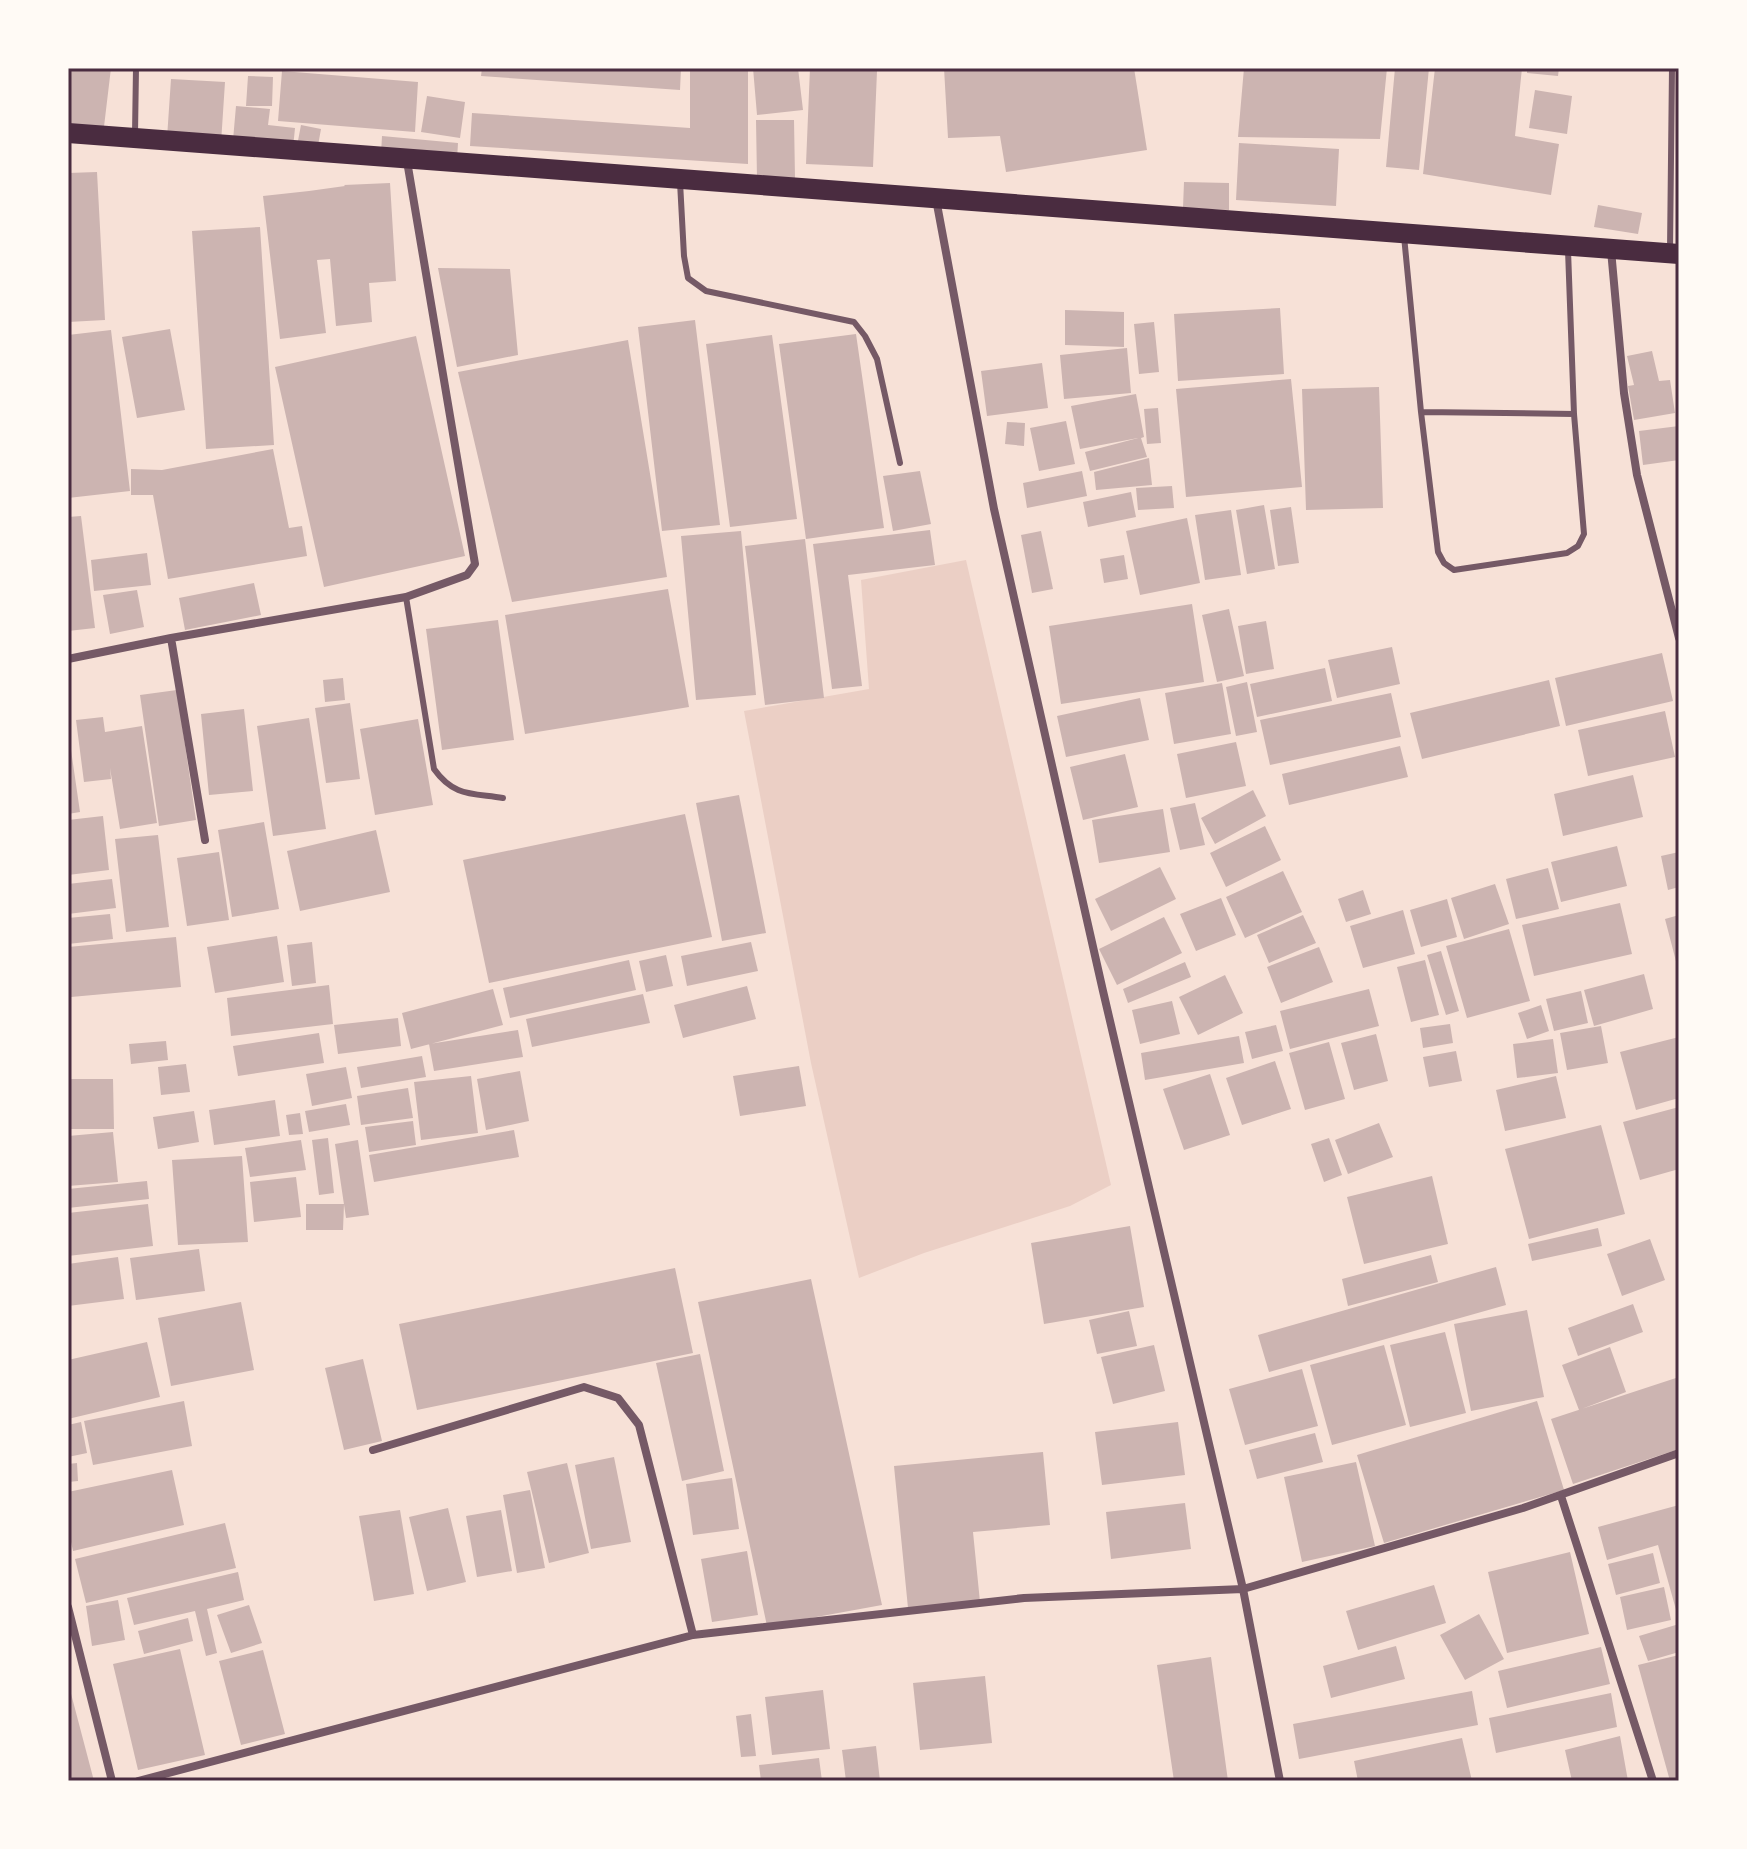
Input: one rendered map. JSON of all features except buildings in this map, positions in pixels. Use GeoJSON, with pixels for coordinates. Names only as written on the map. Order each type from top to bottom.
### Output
{"type":"FeatureCollection","features":[{"type":"Feature","properties":{"kind":"main road"},"geometry":{"type":"LineString","coordinates":[[68,133],[1674,254]]}},
{"type":"Feature","properties":{"kind":"street"},"geometry":{"type":"LineString","coordinates":[[68,659],[406,597],[467,575],[475,564],[407,158]]}},
{"type":"Feature","properties":{"kind":"street"},"geometry":{"type":"LineString","coordinates":[[936,198],[994,509],[1243,1589],[1280,1781]]}},
{"type":"Feature","properties":{"kind":"street"},"geometry":{"type":"LineString","coordinates":[[1611,249],[1624,393],[1637,475],[1679,638]]}},
{"type":"Feature","properties":{"kind":"street"},"geometry":{"type":"LineString","coordinates":[[171,638],[205,840]]}},
{"type":"Feature","properties":{"kind":"street"},"geometry":{"type":"LineString","coordinates":[[373,1450],[584,1387],[618,1398],[639,1425],[693,1635]]}},
{"type":"Feature","properties":{"kind":"street"},"geometry":{"type":"LineString","coordinates":[[138,1781],[693,1635],[1024,1598],[1243,1589],[1561,1496],[1679,1453]]}},
{"type":"Feature","properties":{"kind":"street"},"geometry":{"type":"LineString","coordinates":[[1561,1496],[1653,1781]]}},
{"type":"Feature","properties":{"kind":"street"},"geometry":{"type":"LineString","coordinates":[[68,1607],[112,1781]]}},
{"type":"Feature","properties":{"kind":"lane"},"geometry":{"type":"LineString","coordinates":[[135,138],[136,68]]}},
{"type":"Feature","properties":{"kind":"lane"},"geometry":{"type":"LineString","coordinates":[[1672,68],[1674,254]]}},
{"type":"Feature","properties":{"kind":"lane"},"geometry":{"type":"LineString","coordinates":[[680,179],[688,278],[706,291],[854,322],[877,359],[900,463]]}},
{"type":"Feature","properties":{"kind":"lane"},"geometry":{"type":"LineString","coordinates":[[1403,233],[1438,552],[1444,563],[1454,570],[1567,553],[1578,546],[1584,534],[1574,414],[1568,246]]}},
{"type":"Feature","properties":{"kind":"lane"},"geometry":{"type":"LineString","coordinates":[[1421,412],[1574,414]]}},
{"type":"Feature","properties":{"kind":"lane"},"geometry":{"type":"LineString","coordinates":[[406,597],[434,769],[444,782],[458,791],[503,798]]}},
{"type":"Feature","properties":{"kind":"shaded area"},"geometry":{"type":"Polygon","coordinates":[[[966,560],[1111,1185],[1070,1206],[924,1253],[859,1278],[811,1063],[744,711],[869,689],[861,580],[966,560]]]}}]}
